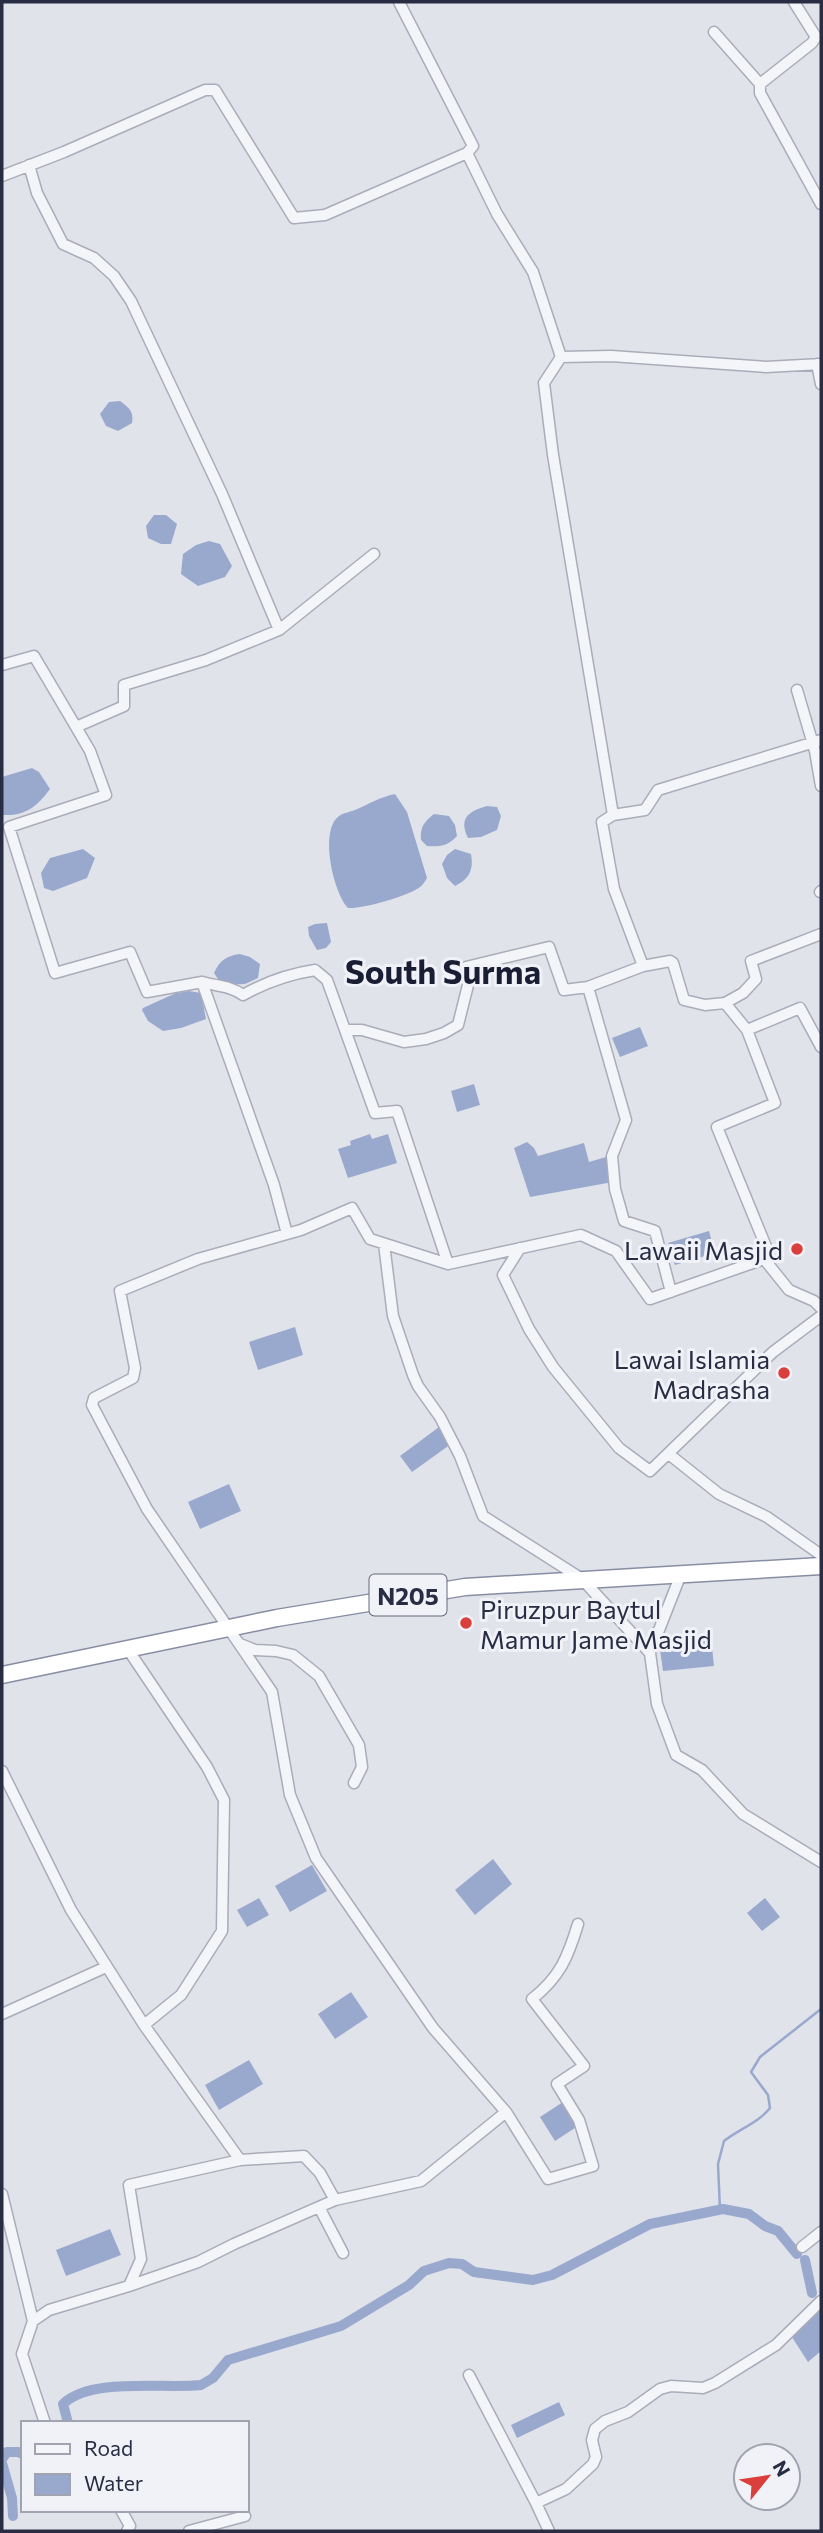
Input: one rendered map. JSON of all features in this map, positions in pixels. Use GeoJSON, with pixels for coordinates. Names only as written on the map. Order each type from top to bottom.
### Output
{"type":"FeatureCollection","features":[{"type":"Feature","properties":{"kind":"highway","name":"N205"},"geometry":{"type":"LineString","coordinates":[[2,1675],[229,1628],[465,1587],[821,1566]]}},
{"type":"Feature","properties":{"kind":"street"},"geometry":{"type":"LineString","coordinates":[[2,176],[205,90],[215,90],[294,218],[325,215],[467,153],[473,146],[399,2]]}},
{"type":"Feature","properties":{"kind":"street"},"geometry":{"type":"LineString","coordinates":[[760,84],[816,37],[794,2]]}},
{"type":"Feature","properties":{"kind":"street"},"geometry":{"type":"LineString","coordinates":[[714,32],[760,84],[760,93],[821,204]]}},
{"type":"Feature","properties":{"kind":"street"},"geometry":{"type":"LineString","coordinates":[[467,153],[497,214],[533,272],[561,356]]}},
{"type":"Feature","properties":{"kind":"street"},"geometry":{"type":"LineString","coordinates":[[29,165],[37,193],[63,244],[94,258],[114,276],[131,301],[222,494],[279,630]]}},
{"type":"Feature","properties":{"kind":"street"},"geometry":{"type":"LineString","coordinates":[[561,356],[611,356],[766,367],[819,364],[821,384]]}},
{"type":"Feature","properties":{"kind":"street"},"geometry":{"type":"LineString","coordinates":[[561,356],[544,383],[553,455],[613,815]]}},
{"type":"Feature","properties":{"kind":"street"},"geometry":{"type":"LineString","coordinates":[[76,727],[124,706],[124,685],[205,660],[279,630],[374,554]]}},
{"type":"Feature","properties":{"kind":"street"},"geometry":{"type":"LineString","coordinates":[[2,665],[34,656],[90,751],[106,795],[9,827],[55,973],[130,952],[147,992],[202,982],[220,988],[233,988],[243,995],[263,984],[316,970],[327,980],[375,1113],[397,1111],[449,1264]]}},
{"type":"Feature","properties":{"kind":"street"},"geometry":{"type":"LineString","coordinates":[[797,690],[817,742],[821,786]]}},
{"type":"Feature","properties":{"kind":"street"},"geometry":{"type":"LineString","coordinates":[[642,965],[614,889],[601,822],[613,815],[645,810],[658,790],[817,742]]}},
{"type":"Feature","properties":{"kind":"street"},"geometry":{"type":"LineString","coordinates":[[345,1030],[362,1030],[404,1042],[444,1033],[458,1025],[468,985],[466,967],[549,947],[564,990],[588,987],[642,965],[672,961],[684,1000],[705,1005],[725,1003],[743,993],[756,979],[751,961],[821,934]]}},
{"type":"Feature","properties":{"kind":"street"},"geometry":{"type":"LineString","coordinates":[[202,982],[274,1185],[287,1234]]}},
{"type":"Feature","properties":{"kind":"street"},"geometry":{"type":"LineString","coordinates":[[588,987],[626,1120],[612,1156],[615,1189],[624,1221],[655,1231],[671,1292]]}},
{"type":"Feature","properties":{"kind":"street"},"geometry":{"type":"LineString","coordinates":[[725,1003],[747,1030],[775,1103],[716,1128],[767,1249],[764,1259]]}},
{"type":"Feature","properties":{"kind":"street"},"geometry":{"type":"LineString","coordinates":[[747,1030],[800,1008],[821,1047]]}},
{"type":"Feature","properties":{"kind":"street"},"geometry":{"type":"LineString","coordinates":[[578,1924],[560,1972],[532,1999],[584,2066],[557,2084],[579,2120],[593,2166],[548,2179],[506,2112],[433,2028],[316,1858],[290,1796],[272,1692],[147,1509],[92,1405],[94,1398],[133,1378],[135,1368],[120,1291],[198,1259],[287,1234],[352,1208],[370,1239],[449,1264],[581,1235],[616,1251],[650,1299],[764,1259]]}},
{"type":"Feature","properties":{"kind":"street"},"geometry":{"type":"LineString","coordinates":[[384,1244],[393,1316],[413,1375],[440,1417],[460,1456],[483,1516],[582,1579],[650,1653]]}},
{"type":"Feature","properties":{"kind":"street"},"geometry":{"type":"LineString","coordinates":[[520,1248],[503,1275],[529,1329],[553,1367],[619,1448],[650,1472],[773,1352],[821,1316]]}},
{"type":"Feature","properties":{"kind":"street"},"geometry":{"type":"LineString","coordinates":[[764,1259],[789,1290],[814,1300],[821,1308]]}},
{"type":"Feature","properties":{"kind":"street"},"geometry":{"type":"LineString","coordinates":[[670,1455],[719,1494],[767,1517],[821,1555]]}},
{"type":"Feature","properties":{"kind":"street"},"geometry":{"type":"LineString","coordinates":[[681,1574],[659,1630],[653,1637],[650,1653],[657,1703],[676,1755],[702,1770],[743,1814],[821,1862]]}},
{"type":"Feature","properties":{"kind":"street"},"geometry":{"type":"LineString","coordinates":[[240,1644],[254,1650],[293,1655],[319,1676],[359,1745],[362,1767],[354,1783]]}},
{"type":"Feature","properties":{"kind":"street"},"geometry":{"type":"LineString","coordinates":[[127,1648],[153,1691],[207,1767],[224,1800],[222,1931],[181,1995],[144,2025]]}},
{"type":"Feature","properties":{"kind":"street"},"geometry":{"type":"LineString","coordinates":[[2,1771],[71,1910],[144,2025],[240,2160]]}},
{"type":"Feature","properties":{"kind":"street"},"geometry":{"type":"LineString","coordinates":[[2,2014],[106,1967]]}},
{"type":"Feature","properties":{"kind":"street"},"geometry":{"type":"LineString","coordinates":[[33,2321],[49,2310],[198,2262],[335,2200],[421,2181],[506,2112]]}},
{"type":"Feature","properties":{"kind":"street"},"geometry":{"type":"LineString","coordinates":[[129,2286],[141,2259],[129,2185],[240,2160],[304,2156],[320,2174],[335,2200]]}},
{"type":"Feature","properties":{"kind":"street"},"geometry":{"type":"LineString","coordinates":[[2,2194],[7,2236],[33,2321],[22,2354],[44,2421]]}},
{"type":"Feature","properties":{"kind":"street"},"geometry":{"type":"LineString","coordinates":[[318,2207],[343,2253]]}},
{"type":"Feature","properties":{"kind":"street"},"geometry":{"type":"LineString","coordinates":[[802,2247],[821,2232]]}},
{"type":"Feature","properties":{"kind":"street"},"geometry":{"type":"LineString","coordinates":[[536,2503],[566,2489],[593,2464],[596,2457],[592,2440],[595,2429],[605,2421],[628,2412],[660,2389],[671,2386],[703,2388],[715,2383],[776,2345],[821,2301]]}},
{"type":"Feature","properties":{"kind":"street"},"geometry":{"type":"LineString","coordinates":[[469,2375],[549,2531]]}},
{"type":"Feature","properties":{"kind":"street"},"geometry":{"type":"LineString","coordinates":[[122,2512],[130,2526],[127,2531]]}},
{"type":"Feature","properties":{"kind":"street"},"geometry":{"type":"LineString","coordinates":[[189,2531],[246,2516]]}},
{"type":"Feature","properties":{"kind":"water"},"geometry":{"type":"Polygon","coordinates":[[[120,401],[130,410],[132,423],[118,431],[106,426],[100,414],[109,402],[120,401]]]}},
{"type":"Feature","properties":{"kind":"water"},"geometry":{"type":"Polygon","coordinates":[[[154,515],[166,515],[177,524],[171,544],[161,544],[148,538],[146,526],[154,515]]]}},
{"type":"Feature","properties":{"kind":"water"},"geometry":{"type":"Polygon","coordinates":[[[209,541],[220,544],[232,566],[225,577],[198,586],[181,574],[183,554],[196,545],[209,541]]]}},
{"type":"Feature","properties":{"kind":"water"},"geometry":{"type":"Polygon","coordinates":[[[32,768],[39,772],[50,789],[30,809],[18,814],[3,815],[2,777],[32,768]]]}},
{"type":"Feature","properties":{"kind":"water"},"geometry":{"type":"Polygon","coordinates":[[[395,794],[407,812],[427,878],[420,887],[406,894],[374,904],[348,908],[337,889],[330,861],[330,834],[333,823],[342,814],[395,794]]]}},
{"type":"Feature","properties":{"kind":"water"},"geometry":{"type":"Polygon","coordinates":[[[487,806],[497,807],[501,816],[497,830],[481,837],[468,838],[464,825],[467,816],[487,806]]]}},
{"type":"Feature","properties":{"kind":"water"},"geometry":{"type":"Polygon","coordinates":[[[434,814],[449,816],[455,825],[457,836],[444,845],[427,846],[421,840],[421,832],[425,822],[434,814]]]}},
{"type":"Feature","properties":{"kind":"water"},"geometry":{"type":"Polygon","coordinates":[[[83,849],[95,858],[87,878],[53,891],[44,888],[41,873],[50,858],[83,849]]]}},
{"type":"Feature","properties":{"kind":"water"},"geometry":{"type":"Polygon","coordinates":[[[455,849],[471,854],[472,860],[469,873],[455,886],[447,878],[442,864],[447,855],[455,849]]]}},
{"type":"Feature","properties":{"kind":"water"},"geometry":{"type":"Polygon","coordinates":[[[327,923],[331,942],[326,948],[317,950],[309,936],[308,927],[327,923]]]}},
{"type":"Feature","properties":{"kind":"water"},"geometry":{"type":"Polygon","coordinates":[[[240,954],[260,964],[258,978],[245,984],[222,985],[214,973],[216,969],[224,959],[240,954]]]}},
{"type":"Feature","properties":{"kind":"water"},"geometry":{"type":"Polygon","coordinates":[[[176,993],[201,993],[206,1019],[163,1031],[148,1021],[143,1008],[176,993]]]}},
{"type":"Feature","properties":{"kind":"water"},"geometry":{"type":"Polygon","coordinates":[[[640,1027],[648,1046],[620,1057],[612,1038],[640,1027]]]}},
{"type":"Feature","properties":{"kind":"water"},"geometry":{"type":"Polygon","coordinates":[[[474,1084],[480,1105],[457,1112],[451,1091],[474,1084]]]}},
{"type":"Feature","properties":{"kind":"water"},"geometry":{"type":"Polygon","coordinates":[[[370,1134],[372,1139],[388,1134],[397,1163],[348,1178],[338,1149],[351,1145],[350,1141],[370,1134]]]}},
{"type":"Feature","properties":{"kind":"water"},"geometry":{"type":"Polygon","coordinates":[[[527,1142],[538,1156],[584,1143],[589,1162],[606,1157],[613,1182],[530,1197],[514,1148],[527,1142]]]}},
{"type":"Feature","properties":{"kind":"water"},"geometry":{"type":"Polygon","coordinates":[[[709,1231],[715,1253],[675,1265],[668,1243],[709,1231]]]}},
{"type":"Feature","properties":{"kind":"water"},"geometry":{"type":"Polygon","coordinates":[[[295,1327],[303,1355],[258,1370],[249,1342],[295,1327]]]}},
{"type":"Feature","properties":{"kind":"water"},"geometry":{"type":"Polygon","coordinates":[[[439,1427],[451,1444],[412,1472],[400,1456],[439,1427]]]}},
{"type":"Feature","properties":{"kind":"water"},"geometry":{"type":"Polygon","coordinates":[[[229,1484],[241,1511],[200,1529],[188,1502],[229,1484]]]}},
{"type":"Feature","properties":{"kind":"water"},"geometry":{"type":"Polygon","coordinates":[[[711,1637],[714,1666],[663,1671],[659,1642],[711,1637]]]}},
{"type":"Feature","properties":{"kind":"water"},"geometry":{"type":"Polygon","coordinates":[[[493,1859],[512,1884],[475,1915],[455,1890],[493,1859]]]}},
{"type":"Feature","properties":{"kind":"water"},"geometry":{"type":"Polygon","coordinates":[[[312,1865],[327,1891],[290,1912],[275,1886],[312,1865]]]}},
{"type":"Feature","properties":{"kind":"water"},"geometry":{"type":"Polygon","coordinates":[[[259,1898],[269,1915],[247,1927],[237,1910],[259,1898]]]}},
{"type":"Feature","properties":{"kind":"water"},"geometry":{"type":"Polygon","coordinates":[[[765,1898],[780,1917],[762,1931],[747,1913],[765,1898]]]}},
{"type":"Feature","properties":{"kind":"water"},"geometry":{"type":"Polygon","coordinates":[[[351,1992],[368,2017],[335,2039],[318,2014],[351,1992]]]}},
{"type":"Feature","properties":{"kind":"water"},"geometry":{"type":"Polygon","coordinates":[[[249,2060],[263,2084],[219,2110],[205,2085],[249,2060]]]}},
{"type":"Feature","properties":{"kind":"water"},"geometry":{"type":"Polygon","coordinates":[[[563,2102],[578,2126],[555,2141],[540,2117],[563,2102]]]}},
{"type":"Feature","properties":{"kind":"water"},"geometry":{"type":"Polygon","coordinates":[[[110,2229],[121,2255],[66,2276],[56,2250],[110,2229]]]}},
{"type":"Feature","properties":{"kind":"water"},"geometry":{"type":"Polygon","coordinates":[[[820,2309],[821,2351],[808,2362],[790,2334],[820,2309]]]}},
{"type":"Feature","properties":{"kind":"water"},"geometry":{"type":"Polygon","coordinates":[[[559,2402],[565,2415],[517,2438],[511,2425],[559,2402]]]}},
{"type":"Feature","properties":{"kind":"waterway"},"geometry":{"type":"LineString","coordinates":[[720,2210],[718,2164],[724,2141],[760,2118],[770,2108],[768,2095],[751,2072],[760,2057],[821,2009]]}},
{"type":"Feature","properties":{"kind":"waterway"},"geometry":{"type":"LineString","coordinates":[[67,2421],[63,2404],[75,2396],[109,2387],[201,2385],[213,2378],[228,2360],[341,2326],[409,2285],[424,2271],[449,2263],[462,2264],[474,2272],[533,2280],[552,2275],[650,2224],[723,2209],[749,2214],[765,2226],[778,2231],[797,2254]]}},
{"type":"Feature","properties":{"kind":"waterway"},"geometry":{"type":"LineString","coordinates":[[805,2260],[812,2293]]}},
{"type":"Feature","properties":{"kind":"waterway"},"geometry":{"type":"LineString","coordinates":[[2,2459],[7,2452],[21,2453]]}},
{"type":"Feature","properties":{"kind":"waterway"},"geometry":{"type":"LineString","coordinates":[[2,2463],[12,2498],[13,2516]]}},
{"type":"Feature","properties":{"kind":"place","name":"Lawaii Masjid"},"geometry":{"type":"Point","coordinates":[797,1249]}},
{"type":"Feature","properties":{"kind":"place","name":"Lawai Islamia Madrasha"},"geometry":{"type":"Point","coordinates":[784,1373]}},
{"type":"Feature","properties":{"kind":"place","name":"Piruzpur Baytul Mamur Jame Masjid"},"geometry":{"type":"Point","coordinates":[466,1623]}},
{"type":"Feature","properties":{"kind":"district","name":"South Surma"},"geometry":{"type":"Point","coordinates":[443,970]}}]}
